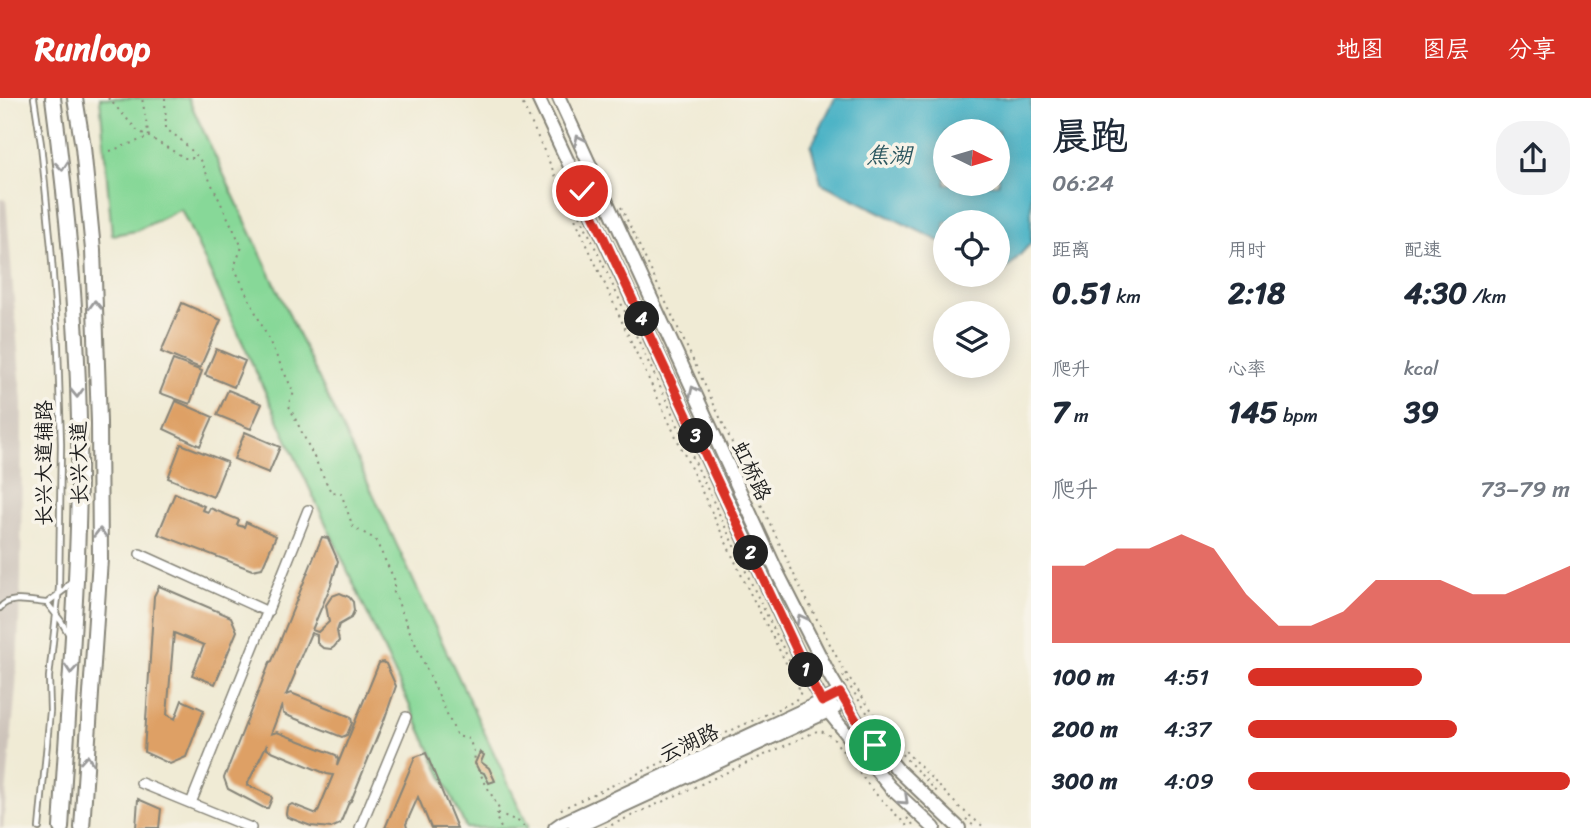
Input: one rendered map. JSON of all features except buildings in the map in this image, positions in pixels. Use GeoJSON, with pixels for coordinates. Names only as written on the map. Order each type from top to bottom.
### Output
{"type":"FeatureCollection","features":[{"type":"Feature","properties":{"kind":"main road","name":"长兴大道"},"geometry":{"type":"LineString","coordinates":[[53,98],[72,259],[79,421],[73,643],[61,828]]}},
{"type":"Feature","properties":{"kind":"main road","name":"长兴大道"},"geometry":{"type":"LineString","coordinates":[[75,98],[83,147],[93,250],[100,450],[100,559],[82,828]]}},
{"type":"Feature","properties":{"kind":"main road","name":"虹桥路"},"geometry":{"type":"LineString","coordinates":[[538,98],[825,707],[890,788],[934,828]]}},
{"type":"Feature","properties":{"kind":"main road","name":"虹桥路"},"geometry":{"type":"LineString","coordinates":[[559,98],[778,574],[842,698],[856,720],[880,748],[920,792],[959,828]]}},
{"type":"Feature","properties":{"kind":"main road"},"geometry":{"type":"LineString","coordinates":[[800,658],[816,649]]}},
{"type":"Feature","properties":{"kind":"main road","name":"云湖路"},"geometry":{"type":"LineString","coordinates":[[575,828],[842,698]]}},
{"type":"Feature","properties":{"kind":"main road","name":"云湖路"},"geometry":{"type":"LineString","coordinates":[[555,828],[562,822],[825,707]]}},
{"type":"Feature","properties":{"kind":"main road"},"geometry":{"type":"LineString","coordinates":[[867,759],[868,746],[880,748]]}},
{"type":"Feature","properties":{"kind":"street"},"geometry":{"type":"LineString","coordinates":[[191,803],[308,510]]}},
{"type":"Feature","properties":{"kind":"street"},"geometry":{"type":"LineString","coordinates":[[140,554],[268,612]]}},
{"type":"Feature","properties":{"kind":"street"},"geometry":{"type":"LineString","coordinates":[[360,828],[406,717]]}},
{"type":"Feature","properties":{"kind":"street"},"geometry":{"type":"LineString","coordinates":[[141,783],[251,828]]}},
{"type":"Feature","properties":{"kind":"lane","name":"长兴大道辅路"},"geometry":{"type":"LineString","coordinates":[[34,98],[51,247],[61,443],[59,595],[49,677],[50,710],[39,828]]}},
{"type":"Feature","properties":{"kind":"lane"},"geometry":{"type":"LineString","coordinates":[[0,607],[9,600],[47,603],[68,586],[76,573]]}},
{"type":"Feature","properties":{"kind":"lane"},"geometry":{"type":"LineString","coordinates":[[47,603],[67,629],[73,643]]}},
{"type":"Feature","properties":{"kind":"path"},"geometry":{"type":"LineString","coordinates":[[108,98],[137,130],[185,158],[200,158]]}},
{"type":"Feature","properties":{"kind":"path"},"geometry":{"type":"LineString","coordinates":[[142,98],[149,137]]}},
{"type":"Feature","properties":{"kind":"path"},"geometry":{"type":"LineString","coordinates":[[165,98],[166,129],[200,158],[242,247],[234,267],[294,393],[288,404],[331,492],[341,493],[354,527],[375,539],[395,581],[393,590],[410,632],[457,736],[469,739],[474,762],[499,809],[496,817],[501,828]]}},
{"type":"Feature","properties":{"kind":"path"},"geometry":{"type":"LineString","coordinates":[[520,98],[639,360],[749,591],[801,692],[795,701],[557,811]]}},
{"type":"Feature","properties":{"kind":"path"},"geometry":{"type":"LineString","coordinates":[[110,151],[149,137]]}},
{"type":"Feature","properties":{"kind":"path"},"geometry":{"type":"LineString","coordinates":[[616,205],[673,327]]}},
{"type":"Feature","properties":{"kind":"path"},"geometry":{"type":"LineString","coordinates":[[622,208],[797,581],[843,669],[886,731],[959,807],[985,828]]}},
{"type":"Feature","properties":{"kind":"path"},"geometry":{"type":"LineString","coordinates":[[695,375],[789,573]]}},
{"type":"Feature","properties":{"kind":"path"},"geometry":{"type":"LineString","coordinates":[[838,669],[868,714],[941,796]]}},
{"type":"Feature","properties":{"kind":"path"},"geometry":{"type":"LineString","coordinates":[[605,828],[821,731],[832,737],[873,791],[909,828]]}},
{"type":"Feature","properties":{"kind":"path"},"geometry":{"type":"LineString","coordinates":[[497,813],[522,823],[524,828]]}},
{"type":"Feature","properties":{"kind":"path"},"geometry":{"type":"LineString","coordinates":[[959,813],[976,828]]}},
{"type":"Feature","properties":{"kind":"shaded area"},"geometry":{"type":"Polygon","coordinates":[[[0,198],[6,199],[22,403],[21,579],[16,687],[3,828],[0,828],[0,198]]]}},
{"type":"Feature","properties":{"kind":"green space"},"geometry":{"type":"Polygon","coordinates":[[[100,98],[188,98],[527,828],[466,828],[181,209],[136,231],[112,235],[100,98]]]}},
{"type":"Feature","properties":{"kind":"water","name":"焦湖"},"geometry":{"type":"Polygon","coordinates":[[[835,98],[1031,98],[1031,243],[1010,266],[1010,210],[933,210],[933,238],[821,183],[811,146],[835,98]]]}},
{"type":"Feature","properties":{"kind":"route"},"geometry":{"type":"LineString","coordinates":[[582,191],[813,685],[822,702],[840,693],[856,720],[880,748],[875,745]]}}]}
